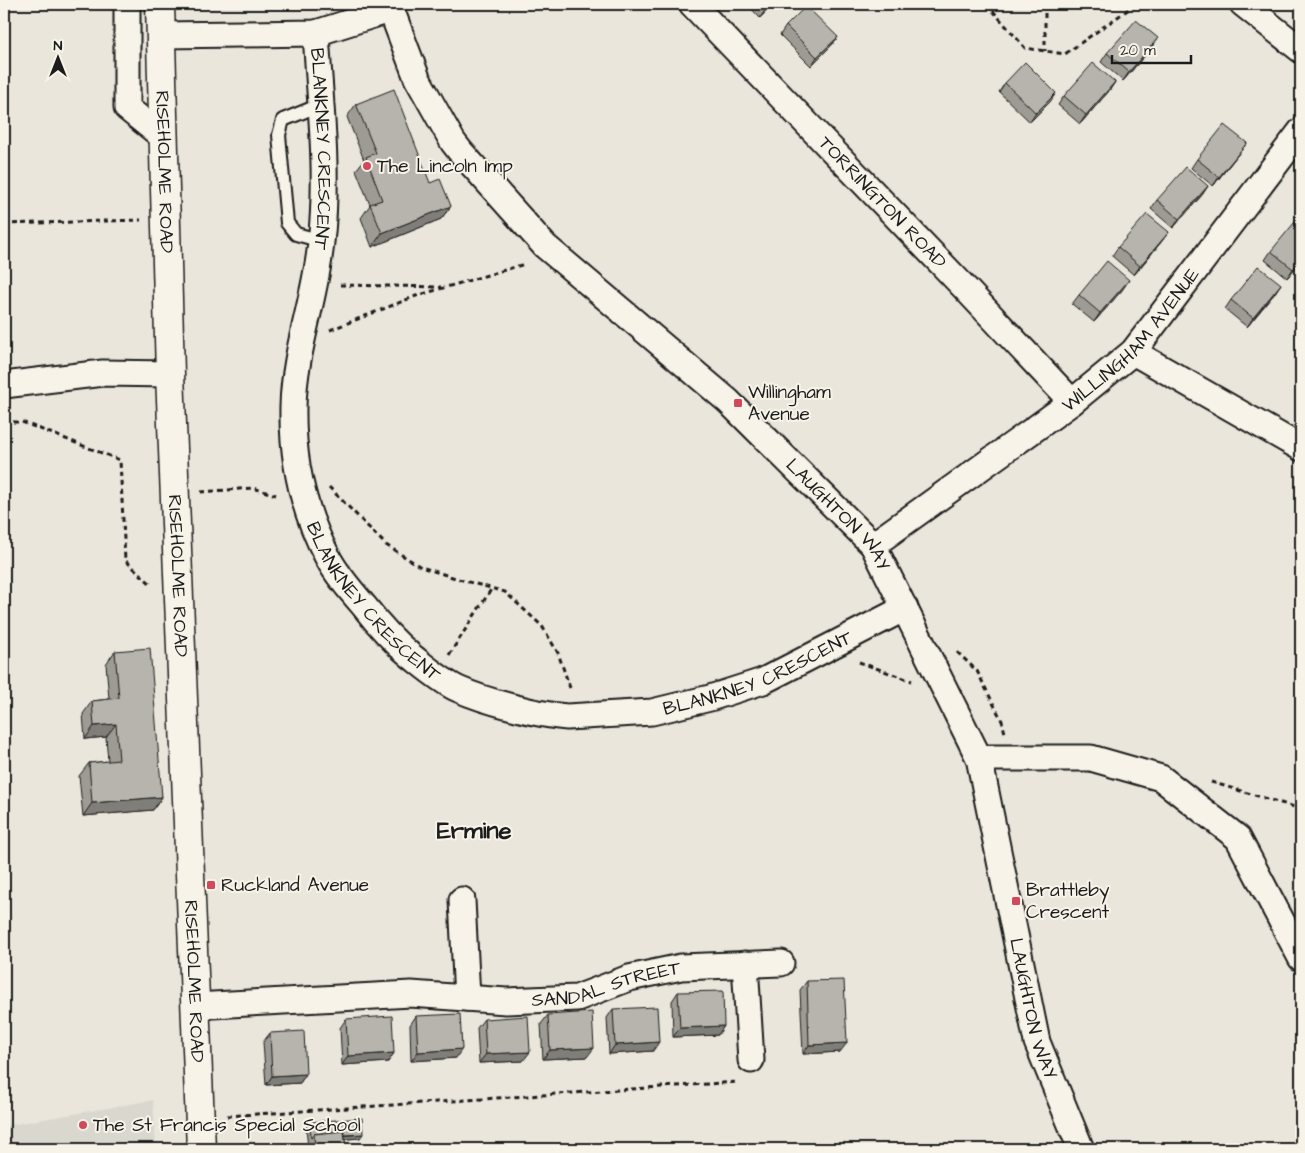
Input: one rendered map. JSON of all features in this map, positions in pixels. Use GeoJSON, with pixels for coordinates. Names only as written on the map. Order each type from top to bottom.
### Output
{"type":"FeatureCollection","features":[{"type":"Feature","properties":{"kind":"main road","name":"RISEHOLME ROAD"},"geometry":{"type":"LineString","coordinates":[[160,4],[170,374],[201,1149]]}},
{"type":"Feature","properties":{"kind":"street"},"geometry":{"type":"LineString","coordinates":[[127,4],[127,108],[163,137]]}},
{"type":"Feature","properties":{"kind":"street","name":"TORRINGTON ROAD"},"geometry":{"type":"LineString","coordinates":[[692,4],[1072,402]]}},
{"type":"Feature","properties":{"kind":"street"},"geometry":{"type":"LineString","coordinates":[[1243,4],[1301,50]]}},
{"type":"Feature","properties":{"kind":"street"},"geometry":{"type":"LineString","coordinates":[[161,35],[316,33],[390,6]]}},
{"type":"Feature","properties":{"kind":"street","name":"LAUGHTON WAY"},"geometry":{"type":"LineString","coordinates":[[390,6],[417,78],[453,142],[545,246],[728,401],[873,545],[979,758],[1037,1042],[1081,1149]]}},
{"type":"Feature","properties":{"kind":"street","name":"BLANKNEY CRESCENT"},"geometry":{"type":"LineString","coordinates":[[316,33],[324,162],[322,241],[302,341],[293,406],[294,452],[304,498],[327,557],[352,592],[386,633],[426,668],[456,688],[491,700],[554,716],[579,716],[652,712],[710,698],[763,682],[905,608]]}},
{"type":"Feature","properties":{"kind":"street","name":"WILLINGHAM AVENUE"},"geometry":{"type":"LineString","coordinates":[[873,545],[1072,402],[1133,352],[1301,132]]}},
{"type":"Feature","properties":{"kind":"street"},"geometry":{"type":"LineString","coordinates":[[1133,352],[1301,448]]}},
{"type":"Feature","properties":{"kind":"street"},"geometry":{"type":"LineString","coordinates":[[4,385],[103,373],[170,374]]}},
{"type":"Feature","properties":{"kind":"street"},"geometry":{"type":"LineString","coordinates":[[979,758],[1091,758],[1160,778],[1238,838],[1301,958]]}},
{"type":"Feature","properties":{"kind":"street"},"geometry":{"type":"LineString","coordinates":[[462,900],[467,998]]}},
{"type":"Feature","properties":{"kind":"street","name":"SANDAL STREET"},"geometry":{"type":"LineString","coordinates":[[195,1006],[411,994],[506,1001],[577,998],[629,978],[672,969],[781,963]]}},
{"type":"Feature","properties":{"kind":"street"},"geometry":{"type":"LineString","coordinates":[[745,964],[745,1071]]}},
{"type":"Feature","properties":{"kind":"lane"},"geometry":{"type":"LineString","coordinates":[[320,104],[284,120],[279,135],[287,223],[296,234],[322,241]]}},
{"type":"Feature","properties":{"kind":"path"},"geometry":{"type":"LineString","coordinates":[[987,4],[1025,48],[1065,54],[1136,4]]}},
{"type":"Feature","properties":{"kind":"path"},"geometry":{"type":"LineString","coordinates":[[1045,4],[1045,51]]}},
{"type":"Feature","properties":{"kind":"path"},"geometry":{"type":"LineString","coordinates":[[4,224],[166,219]]}},
{"type":"Feature","properties":{"kind":"path"},"geometry":{"type":"LineString","coordinates":[[302,341],[416,296],[500,270],[557,256]]}},
{"type":"Feature","properties":{"kind":"path"},"geometry":{"type":"LineString","coordinates":[[314,284],[444,288]]}},
{"type":"Feature","properties":{"kind":"path"},"geometry":{"type":"LineString","coordinates":[[4,422],[22,422],[120,460],[125,560],[180,610]]}},
{"type":"Feature","properties":{"kind":"path"},"geometry":{"type":"LineString","coordinates":[[328,487],[386,546],[421,566],[505,592],[542,626],[558,653],[579,716]]}},
{"type":"Feature","properties":{"kind":"path"},"geometry":{"type":"LineString","coordinates":[[218,490],[253,488],[282,497],[304,498]]}},
{"type":"Feature","properties":{"kind":"path"},"geometry":{"type":"LineString","coordinates":[[437,675],[492,588]]}},
{"type":"Feature","properties":{"kind":"path"},"geometry":{"type":"LineString","coordinates":[[919,637],[953,648],[977,671],[1002,720],[1011,758]]}},
{"type":"Feature","properties":{"kind":"path"},"geometry":{"type":"LineString","coordinates":[[825,650],[947,694]]}},
{"type":"Feature","properties":{"kind":"path"},"geometry":{"type":"LineString","coordinates":[[1208,782],[1301,809]]}},
{"type":"Feature","properties":{"kind":"path"},"geometry":{"type":"LineString","coordinates":[[199,1118],[745,1071]]}},
{"type":"Feature","properties":{"kind":"shaded area","name":"The St Francis Special School"},"geometry":{"type":"Polygon","coordinates":[[[153,1100],[156,1149],[4,1149],[4,1126],[153,1100]]]}},
{"type":"Feature","properties":{"kind":"building"},"geometry":{"type":"Polygon","coordinates":[[[761,4],[771,4],[766,9],[761,4]]]}},
{"type":"Feature","properties":{"kind":"building"},"geometry":{"type":"Polygon","coordinates":[[[806,6],[838,37],[817,57],[786,26],[806,6]]]}},
{"type":"Feature","properties":{"kind":"building"},"geometry":{"type":"Polygon","coordinates":[[[1136,20],[1158,38],[1129,72],[1107,53],[1136,20]]]}},
{"type":"Feature","properties":{"kind":"building"},"geometry":{"type":"Polygon","coordinates":[[[1025,62],[1056,93],[1036,113],[1005,83],[1025,62]]]}},
{"type":"Feature","properties":{"kind":"building"},"geometry":{"type":"Polygon","coordinates":[[[1093,63],[1115,82],[1086,115],[1064,96],[1093,63]]]}},
{"type":"Feature","properties":{"kind":"building"},"geometry":{"type":"Polygon","coordinates":[[[394,89],[430,183],[440,179],[451,206],[382,233],[370,204],[382,200],[366,157],[376,153],[356,104],[394,89]]]}},
{"type":"Feature","properties":{"kind":"building"},"geometry":{"type":"Polygon","coordinates":[[[1224,125],[1247,143],[1219,177],[1197,159],[1224,125]]]}},
{"type":"Feature","properties":{"kind":"building"},"geometry":{"type":"Polygon","coordinates":[[[1186,167],[1208,186],[1179,219],[1157,200],[1186,167]]]}},
{"type":"Feature","properties":{"kind":"building"},"geometry":{"type":"Polygon","coordinates":[[[1147,214],[1169,232],[1140,266],[1118,247],[1147,214]]]}},
{"type":"Feature","properties":{"kind":"building"},"geometry":{"type":"Polygon","coordinates":[[[1299,217],[1301,220],[1301,260],[1293,269],[1271,251],[1299,217]]]}},
{"type":"Feature","properties":{"kind":"building"},"geometry":{"type":"Polygon","coordinates":[[[1107,261],[1129,280],[1100,313],[1079,295],[1107,261]]]}},
{"type":"Feature","properties":{"kind":"building"},"geometry":{"type":"Polygon","coordinates":[[[1258,266],[1281,284],[1253,318],[1231,300],[1258,266]]]}},
{"type":"Feature","properties":{"kind":"building"},"geometry":{"type":"Polygon","coordinates":[[[150,648],[162,797],[92,803],[89,763],[119,760],[116,724],[94,726],[92,701],[119,698],[115,651],[150,648]]]}},
{"type":"Feature","properties":{"kind":"building"},"geometry":{"type":"Polygon","coordinates":[[[844,980],[847,1043],[809,1045],[807,981],[844,980]]]}},
{"type":"Feature","properties":{"kind":"building"},"geometry":{"type":"Polygon","coordinates":[[[723,991],[724,1026],[680,1028],[678,992],[723,991]]]}},
{"type":"Feature","properties":{"kind":"building"},"geometry":{"type":"Polygon","coordinates":[[[657,1007],[659,1042],[615,1045],[613,1009],[657,1007]]]}},
{"type":"Feature","properties":{"kind":"building"},"geometry":{"type":"Polygon","coordinates":[[[592,1012],[594,1048],[550,1050],[548,1015],[592,1012]]]}},
{"type":"Feature","properties":{"kind":"building"},"geometry":{"type":"Polygon","coordinates":[[[460,1014],[462,1049],[418,1052],[416,1016],[460,1014]]]}},
{"type":"Feature","properties":{"kind":"building"},"geometry":{"type":"Polygon","coordinates":[[[392,1016],[394,1053],[348,1056],[346,1019],[392,1016]]]}},
{"type":"Feature","properties":{"kind":"building"},"geometry":{"type":"Polygon","coordinates":[[[528,1016],[530,1052],[486,1054],[484,1019],[528,1016]]]}},
{"type":"Feature","properties":{"kind":"building"},"geometry":{"type":"Polygon","coordinates":[[[304,1031],[306,1074],[272,1076],[270,1033],[304,1031]]]}},
{"type":"Feature","properties":{"kind":"building"},"geometry":{"type":"Polygon","coordinates":[[[362,1118],[363,1134],[345,1135],[344,1131],[314,1134],[311,1138],[310,1122],[362,1118]]]}},
{"type":"Feature","properties":{"kind":"building"},"geometry":{"type":"Polygon","coordinates":[[[344,1131],[346,1149],[315,1149],[314,1134],[344,1131]]]}},
{"type":"Feature","properties":{"kind":"place","name":"The Lincoln Imp"},"geometry":{"type":"Point","coordinates":[367,166]}},
{"type":"Feature","properties":{"kind":"place","name":"Willingham Avenue"},"geometry":{"type":"Point","coordinates":[738,403]}},
{"type":"Feature","properties":{"kind":"place","name":"Ruckland Avenue"},"geometry":{"type":"Point","coordinates":[211,885]}},
{"type":"Feature","properties":{"kind":"place","name":"Brattleby Crescent"},"geometry":{"type":"Point","coordinates":[1016,901]}},
{"type":"Feature","properties":{"kind":"place","name":"The St Francis Special School"},"geometry":{"type":"Point","coordinates":[83,1125]}},
{"type":"Feature","properties":{"kind":"district","name":"Ermine"},"geometry":{"type":"Point","coordinates":[474,831]}}]}
